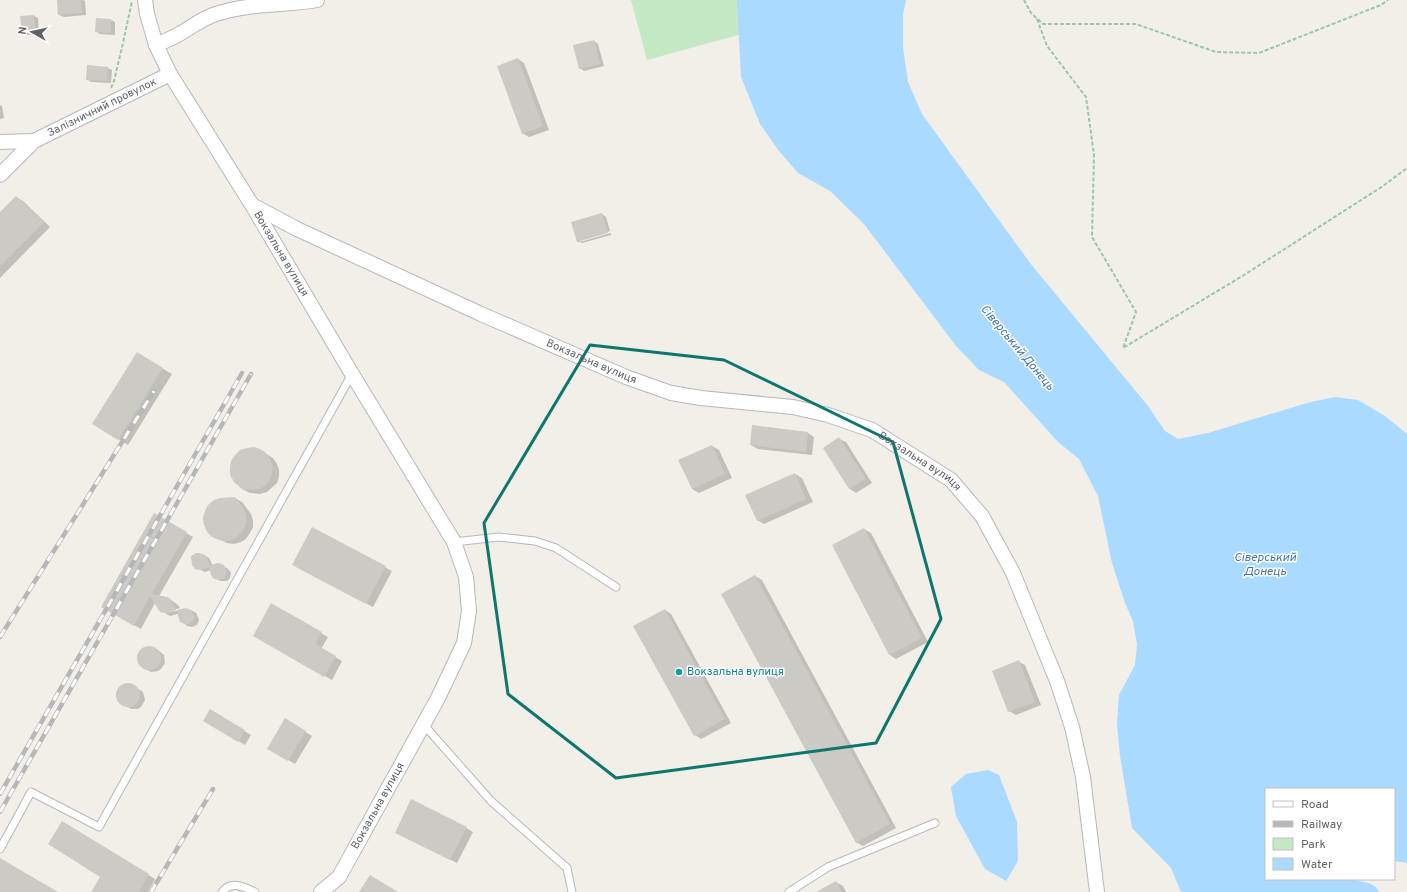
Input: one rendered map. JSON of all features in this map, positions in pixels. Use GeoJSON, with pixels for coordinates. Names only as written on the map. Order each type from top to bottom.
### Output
{"type":"FeatureCollection","features":[{"type":"Feature","properties":{"kind":"street","name":"Вокзальна вулиця"},"geometry":{"type":"LineString","coordinates":[[145,0],[147,14],[156,45],[170,74],[252,206],[454,542],[466,577],[470,612],[464,643],[438,698],[339,877],[321,892]]}},
{"type":"Feature","properties":{"kind":"street"},"geometry":{"type":"LineString","coordinates":[[156,45],[180,34],[203,19],[216,14],[237,9],[298,4],[317,0]]}},
{"type":"Feature","properties":{"kind":"street","name":"Залізничний провулок"},"geometry":{"type":"LineString","coordinates":[[0,175],[34,141],[170,74]]}},
{"type":"Feature","properties":{"kind":"street","name":"Залізничний провулок"},"geometry":{"type":"LineString","coordinates":[[0,142],[34,141]]}},
{"type":"Feature","properties":{"kind":"street","name":"Вокзальна вулиця"},"geometry":{"type":"LineString","coordinates":[[252,206],[297,229],[481,314],[626,377],[671,393],[701,398],[793,407],[828,415],[872,430],[951,480],[982,516],[1013,573],[1057,681],[1072,727],[1083,777],[1097,892]]}},
{"type":"Feature","properties":{"kind":"lane"},"geometry":{"type":"LineString","coordinates":[[0,849],[31,792],[99,827],[352,374]]}},
{"type":"Feature","properties":{"kind":"lane"},"geometry":{"type":"LineString","coordinates":[[454,542],[499,537],[535,541],[556,548],[616,587]]}},
{"type":"Feature","properties":{"kind":"lane"},"geometry":{"type":"LineString","coordinates":[[424,724],[491,801],[567,868],[572,892]]}},
{"type":"Feature","properties":{"kind":"lane"},"geometry":{"type":"LineString","coordinates":[[789,892],[828,867],[935,823]]}},
{"type":"Feature","properties":{"kind":"lane"},"geometry":{"type":"LineString","coordinates":[[222,892],[228,886],[234,885],[242,886],[256,892]]}},
{"type":"Feature","properties":{"kind":"path"},"geometry":{"type":"LineString","coordinates":[[110,91],[114,81],[132,0]]}},
{"type":"Feature","properties":{"kind":"path"},"geometry":{"type":"LineString","coordinates":[[1024,0],[1031,13],[1043,24],[1136,24],[1216,52],[1259,53],[1381,5],[1388,0]]}},
{"type":"Feature","properties":{"kind":"path"},"geometry":{"type":"LineString","coordinates":[[1038,19],[1047,46],[1086,97],[1094,155],[1092,237],[1136,312],[1123,348],[1383,186],[1407,168]]}},
{"type":"Feature","properties":{"kind":"highlighted area"},"geometry":{"type":"Polygon","coordinates":[[[590,345],[724,360],[893,442],[941,619],[876,743],[616,778],[508,694],[484,523],[590,345]]]}},
{"type":"Feature","properties":{"kind":"green space"},"geometry":{"type":"Polygon","coordinates":[[[631,0],[866,0],[647,60],[631,0]]]}},
{"type":"Feature","properties":{"kind":"water","name":"Сіверський Донець"},"geometry":{"type":"Polygon","coordinates":[[[737,0],[906,0],[903,15],[903,47],[908,82],[922,114],[1030,263],[1148,406],[1165,431],[1178,439],[1208,433],[1307,403],[1335,397],[1358,400],[1385,416],[1407,434],[1407,863],[1395,861],[1395,788],[1265,788],[1265,880],[1357,880],[1371,884],[1377,888],[1379,892],[1181,892],[1171,868],[1132,828],[1120,756],[1117,724],[1119,695],[1135,665],[1137,644],[1133,621],[1125,603],[1112,563],[1098,496],[1079,459],[1058,442],[1004,382],[979,370],[956,346],[864,224],[830,191],[798,173],[779,151],[760,124],[741,77],[737,0]]]}},
{"type":"Feature","properties":{"kind":"water"},"geometry":{"type":"Polygon","coordinates":[[[988,770],[999,775],[1017,822],[1018,861],[1006,881],[985,869],[956,816],[951,787],[966,774],[988,770]]]}},
{"type":"Feature","properties":{"kind":"building"},"geometry":{"type":"Polygon","coordinates":[[[57,0],[81,0],[82,13],[58,15],[57,0]]]}},
{"type":"Feature","properties":{"kind":"building"},"geometry":{"type":"Polygon","coordinates":[[[34,15],[35,32],[22,33],[20,16],[34,15]]]}},
{"type":"Feature","properties":{"kind":"building"},"geometry":{"type":"Polygon","coordinates":[[[96,18],[111,19],[111,33],[95,32],[96,18]]]}},
{"type":"Feature","properties":{"kind":"building"},"geometry":{"type":"Polygon","coordinates":[[[594,40],[600,64],[579,69],[573,45],[594,40]]]}},
{"type":"Feature","properties":{"kind":"building"},"geometry":{"type":"Polygon","coordinates":[[[518,58],[543,126],[522,134],[497,66],[518,58]]]}},
{"type":"Feature","properties":{"kind":"building"},"geometry":{"type":"Polygon","coordinates":[[[87,65],[108,67],[107,81],[86,80],[87,65]]]}},
{"type":"Feature","properties":{"kind":"building"},"geometry":{"type":"Polygon","coordinates":[[[16,196],[44,222],[0,267],[0,212],[16,196]]]}},
{"type":"Feature","properties":{"kind":"building"},"geometry":{"type":"Polygon","coordinates":[[[602,213],[608,233],[577,242],[571,222],[602,213]]]}},
{"type":"Feature","properties":{"kind":"building"},"geometry":{"type":"Polygon","coordinates":[[[137,352],[163,368],[118,440],[92,424],[137,352]]]}},
{"type":"Feature","properties":{"kind":"building"},"geometry":{"type":"Polygon","coordinates":[[[752,425],[808,432],[806,452],[750,445],[752,425]]]}},
{"type":"Feature","properties":{"kind":"building"},"geometry":{"type":"Polygon","coordinates":[[[839,437],[866,479],[849,489],[823,448],[839,437]]]}},
{"type":"Feature","properties":{"kind":"building"},"geometry":{"type":"Polygon","coordinates":[[[712,445],[725,474],[692,489],[678,460],[712,445]]]}},
{"type":"Feature","properties":{"kind":"building"},"geometry":{"type":"Polygon","coordinates":[[[254,447],[266,453],[273,466],[272,473],[266,485],[260,489],[242,489],[234,482],[230,475],[231,461],[240,450],[254,447]]]}},
{"type":"Feature","properties":{"kind":"building"},"geometry":{"type":"Polygon","coordinates":[[[795,473],[806,499],[757,521],[745,495],[795,473]]]}},
{"type":"Feature","properties":{"kind":"building"},"geometry":{"type":"Polygon","coordinates":[[[235,497],[244,509],[246,516],[244,529],[234,539],[226,541],[212,537],[207,532],[203,518],[208,505],[214,500],[220,498],[235,497]]]}},
{"type":"Feature","properties":{"kind":"building"},"geometry":{"type":"Polygon","coordinates":[[[154,513],[187,532],[152,594],[170,598],[176,610],[166,613],[160,612],[150,596],[134,626],[101,607],[154,513]]]}},
{"type":"Feature","properties":{"kind":"building"},"geometry":{"type":"Polygon","coordinates":[[[312,527],[386,566],[366,604],[292,565],[312,527]]]}},
{"type":"Feature","properties":{"kind":"building"},"geometry":{"type":"Polygon","coordinates":[[[864,528],[922,638],[889,655],[832,545],[864,528]]]}},
{"type":"Feature","properties":{"kind":"building"},"geometry":{"type":"Polygon","coordinates":[[[196,553],[205,555],[210,565],[218,563],[224,565],[227,573],[225,578],[220,580],[214,579],[211,575],[209,567],[200,570],[195,569],[192,565],[191,556],[196,553]]]}},
{"type":"Feature","properties":{"kind":"building"},"geometry":{"type":"Polygon","coordinates":[[[755,575],[890,824],[856,843],[721,594],[755,575]]]}},
{"type":"Feature","properties":{"kind":"building"},"geometry":{"type":"Polygon","coordinates":[[[271,603],[322,632],[315,644],[336,656],[324,677],[253,636],[271,603]]]}},
{"type":"Feature","properties":{"kind":"building"},"geometry":{"type":"Polygon","coordinates":[[[186,608],[191,610],[195,617],[192,622],[187,625],[180,622],[177,610],[186,608]]]}},
{"type":"Feature","properties":{"kind":"building","name":"Вокзальна вулиця"},"geometry":{"type":"Polygon","coordinates":[[[665,609],[725,719],[694,736],[633,626],[665,609]]]}},
{"type":"Feature","properties":{"kind":"building"},"geometry":{"type":"Polygon","coordinates":[[[149,646],[158,649],[161,658],[158,667],[149,670],[140,667],[137,658],[140,649],[149,646]]]}},
{"type":"Feature","properties":{"kind":"building"},"geometry":{"type":"Polygon","coordinates":[[[1019,660],[1035,702],[1008,712],[992,671],[1019,660]]]}},
{"type":"Feature","properties":{"kind":"building"},"geometry":{"type":"Polygon","coordinates":[[[128,683],[137,686],[140,695],[137,704],[128,707],[119,704],[116,695],[119,686],[128,683]]]}},
{"type":"Feature","properties":{"kind":"building"},"geometry":{"type":"Polygon","coordinates":[[[210,709],[245,730],[238,742],[203,721],[210,709]]]}},
{"type":"Feature","properties":{"kind":"building"},"geometry":{"type":"Polygon","coordinates":[[[285,718],[306,731],[288,761],[267,749],[285,718]]]}},
{"type":"Feature","properties":{"kind":"building"},"geometry":{"type":"Polygon","coordinates":[[[411,799],[467,827],[450,860],[395,833],[411,799]]]}},
{"type":"Feature","properties":{"kind":"building"},"geometry":{"type":"Polygon","coordinates":[[[62,821],[149,874],[139,892],[91,892],[100,877],[48,844],[62,821]]]}},
{"type":"Feature","properties":{"kind":"building"},"geometry":{"type":"Polygon","coordinates":[[[0,858],[58,892],[0,892],[0,858]]]}},
{"type":"Feature","properties":{"kind":"building"},"geometry":{"type":"Polygon","coordinates":[[[370,875],[398,892],[359,892],[370,875]]]}},
{"type":"Feature","properties":{"kind":"building"},"geometry":{"type":"Polygon","coordinates":[[[836,881],[842,892],[816,892],[836,881]]]}},
{"type":"Feature","properties":{"kind":"railway"},"geometry":{"type":"LineString","coordinates":[[0,794],[242,373]]}},
{"type":"Feature","properties":{"kind":"railway"},"geometry":{"type":"LineString","coordinates":[[0,812],[251,374]]}},
{"type":"Feature","properties":{"kind":"railway"},"geometry":{"type":"LineString","coordinates":[[0,637],[154,391]]}},
{"type":"Feature","properties":{"kind":"railway"},"geometry":{"type":"LineString","coordinates":[[151,892],[213,789]]}},
{"type":"Feature","properties":{"kind":"place","name":"Вокзальна вулиця"},"geometry":{"type":"Point","coordinates":[679,672]}}]}
